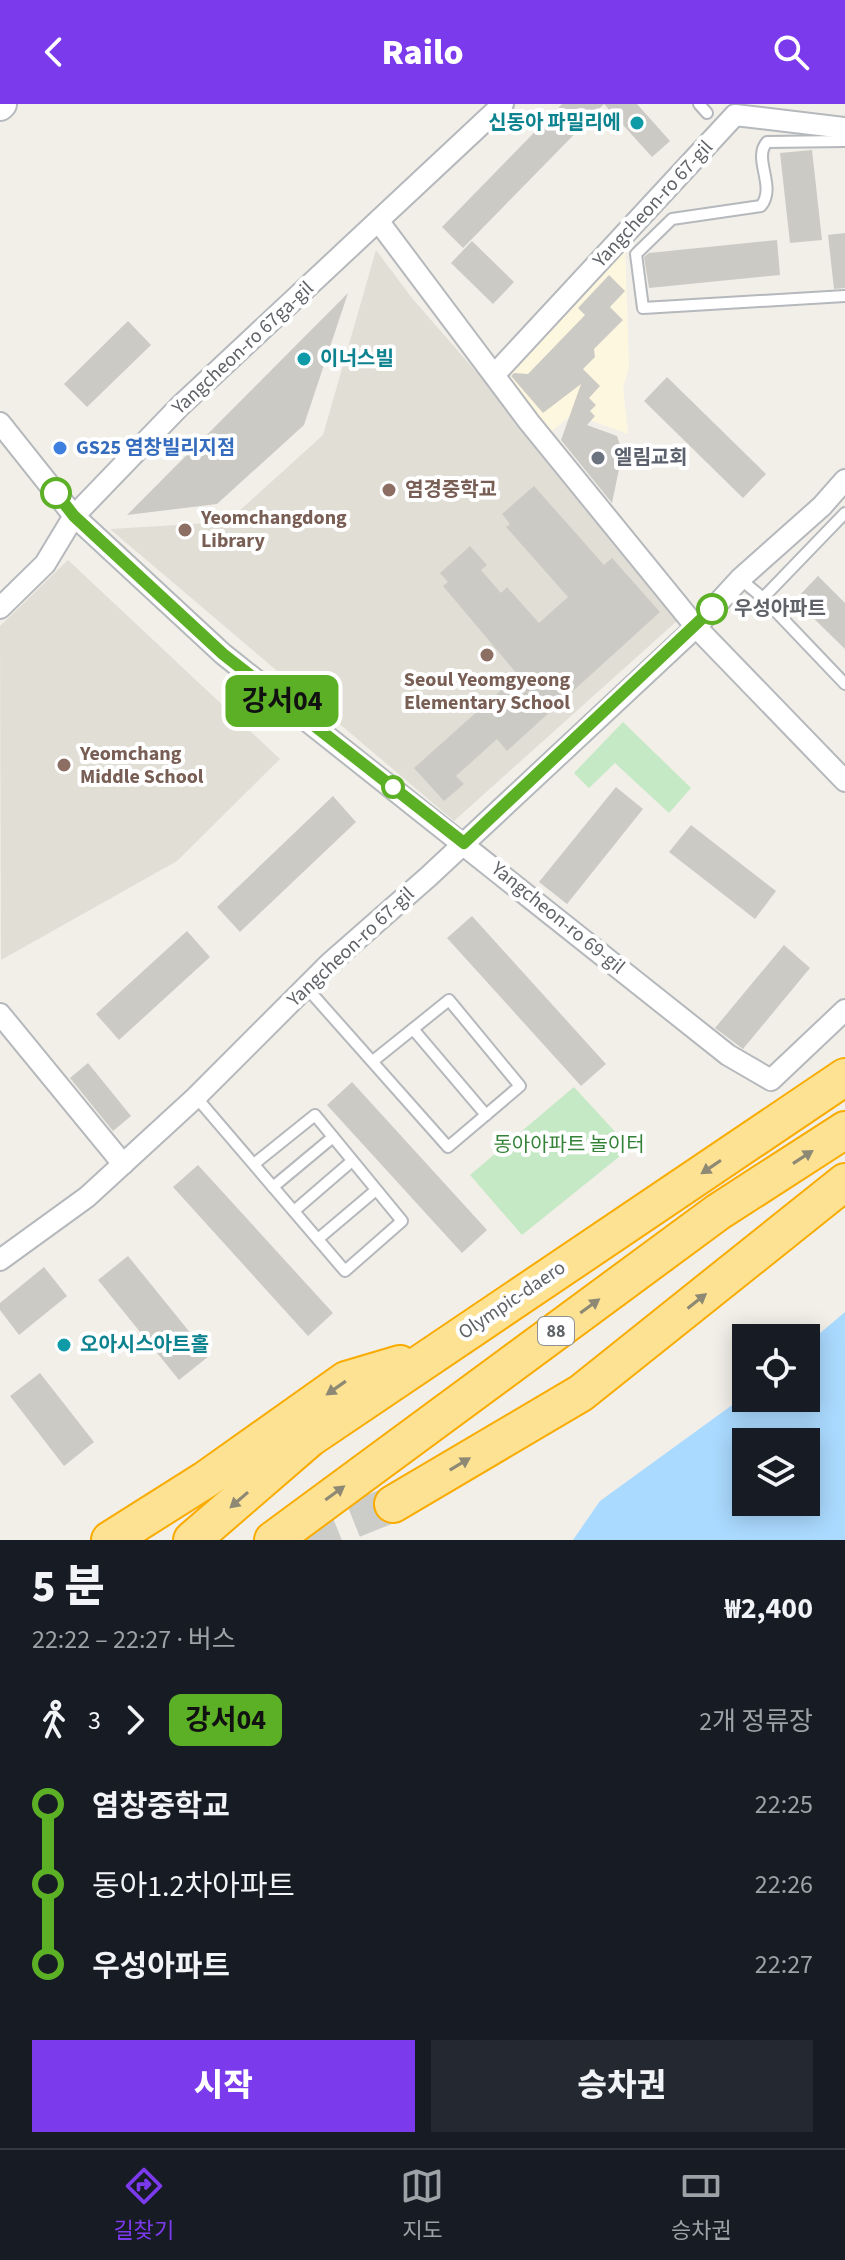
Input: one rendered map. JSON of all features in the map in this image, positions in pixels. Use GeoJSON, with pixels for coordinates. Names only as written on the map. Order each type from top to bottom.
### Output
{"type":"FeatureCollection","features":[{"type":"Feature","properties":{"kind":"highway","name":"Olympic-daero"},"geometry":{"type":"LineString","coordinates":[[192,1540],[310,1438],[845,1077]]}},
{"type":"Feature","properties":{"kind":"highway","name":"88"},"geometry":{"type":"LineString","coordinates":[[273,1540],[718,1212],[845,1130]]}},
{"type":"Feature","properties":{"kind":"highway"},"geometry":{"type":"LineString","coordinates":[[393,1504],[581,1393],[845,1182]]}},
{"type":"Feature","properties":{"kind":"highway"},"geometry":{"type":"LineString","coordinates":[[110,1540],[205,1480],[346,1380],[435,1352]]}},
{"type":"Feature","properties":{"kind":"street","name":"Yangcheon-ro 67ga-gil"},"geometry":{"type":"LineString","coordinates":[[0,608],[45,564],[74,516],[180,406],[503,104]]}},
{"type":"Feature","properties":{"kind":"street","name":"Yangcheon-ro 67-gil"},"geometry":{"type":"LineString","coordinates":[[495,374],[735,115],[845,128]]}},
{"type":"Feature","properties":{"kind":"street"},"geometry":{"type":"LineString","coordinates":[[379,222],[529,422],[696,627],[845,781]]}},
{"type":"Feature","properties":{"kind":"street","name":"Yangcheon-ro 69-gil"},"geometry":{"type":"LineString","coordinates":[[0,423],[74,516],[223,654],[728,1055],[771,1080],[845,1010]]}},
{"type":"Feature","properties":{"kind":"street","name":"Yangcheon-ro 67-gil"},"geometry":{"type":"LineString","coordinates":[[0,1260],[87,1197],[196,1097],[306,987],[696,627],[740,579],[822,506],[845,480]]}},
{"type":"Feature","properties":{"kind":"street"},"geometry":{"type":"LineString","coordinates":[[0,1014],[123,1164]]}},
{"type":"Feature","properties":{"kind":"lane"},"geometry":{"type":"LineString","coordinates":[[699,104],[707,113]]}},
{"type":"Feature","properties":{"kind":"lane"},"geometry":{"type":"LineString","coordinates":[[845,141],[767,142],[762,151],[767,195],[761,206],[672,219],[636,254],[643,308],[845,296]]}},
{"type":"Feature","properties":{"kind":"lane"},"geometry":{"type":"LineString","coordinates":[[763,598],[845,513]]}},
{"type":"Feature","properties":{"kind":"lane"},"geometry":{"type":"LineString","coordinates":[[740,579],[763,598],[845,684]]}},
{"type":"Feature","properties":{"kind":"lane"},"geometry":{"type":"LineString","coordinates":[[306,987],[448,1147],[520,1086],[449,1000],[373,1061]]}},
{"type":"Feature","properties":{"kind":"lane"},"geometry":{"type":"LineString","coordinates":[[413,1029],[486,1115]]}},
{"type":"Feature","properties":{"kind":"lane"},"geometry":{"type":"LineString","coordinates":[[196,1097],[345,1271],[402,1221],[315,1115],[254,1164]]}},
{"type":"Feature","properties":{"kind":"lane"},"geometry":{"type":"LineString","coordinates":[[273,1187],[333,1137]]}},
{"type":"Feature","properties":{"kind":"lane"},"geometry":{"type":"LineString","coordinates":[[294,1211],[352,1161]]}},
{"type":"Feature","properties":{"kind":"lane"},"geometry":{"type":"LineString","coordinates":[[318,1239],[376,1190]]}},
{"type":"Feature","properties":{"kind":"shaded area"},"geometry":{"type":"Polygon","coordinates":[[[625,245],[629,367],[623,388],[628,434],[573,414],[548,434],[512,390],[509,366],[625,245]]]}},
{"type":"Feature","properties":{"kind":"shaded area"},"geometry":{"type":"Polygon","coordinates":[[[376,250],[412,298],[551,458],[678,620],[454,821],[110,529],[227,522],[323,435],[376,250]]]}},
{"type":"Feature","properties":{"kind":"shaded area"},"geometry":{"type":"Polygon","coordinates":[[[68,560],[280,759],[177,861],[1,960],[0,626],[68,560]]]}},
{"type":"Feature","properties":{"kind":"green space"},"geometry":{"type":"Polygon","coordinates":[[[623,722],[691,788],[669,813],[615,763],[589,788],[574,773],[623,722]]]}},
{"type":"Feature","properties":{"kind":"green space","name":"동아아파트 놀이터"},"geometry":{"type":"Polygon","coordinates":[[[574,1087],[630,1148],[522,1235],[470,1175],[574,1087]]]}},
{"type":"Feature","properties":{"kind":"water"},"geometry":{"type":"Polygon","coordinates":[[[845,1312],[845,1540],[573,1540],[600,1501],[732,1405],[732,1412],[820,1412],[820,1333],[845,1312]]]}},
{"type":"Feature","properties":{"kind":"building"},"geometry":{"type":"Polygon","coordinates":[[[562,104],[604,104],[463,248],[442,227],[562,104]]]}},
{"type":"Feature","properties":{"kind":"building","name":"신동아 파밀리에"},"geometry":{"type":"Polygon","coordinates":[[[604,104],[637,104],[670,141],[652,157],[604,104]]]}},
{"type":"Feature","properties":{"kind":"building"},"geometry":{"type":"Polygon","coordinates":[[[812,150],[822,240],[790,243],[780,153],[812,150]]]}},
{"type":"Feature","properties":{"kind":"building"},"geometry":{"type":"Polygon","coordinates":[[[845,233],[845,288],[834,289],[828,235],[845,233]]]}},
{"type":"Feature","properties":{"kind":"building"},"geometry":{"type":"Polygon","coordinates":[[[777,240],[780,275],[649,288],[644,257],[649,253],[777,240]]]}},
{"type":"Feature","properties":{"kind":"building"},"geometry":{"type":"Polygon","coordinates":[[[472,241],[514,282],[493,304],[451,263],[472,241]]]}},
{"type":"Feature","properties":{"kind":"building"},"geometry":{"type":"Polygon","coordinates":[[[609,275],[625,291],[610,307],[623,320],[594,349],[595,357],[583,369],[600,386],[589,398],[596,405],[590,411],[595,416],[587,425],[617,436],[622,451],[615,469],[619,469],[612,503],[561,440],[581,384],[543,413],[511,376],[514,373],[528,374],[585,315],[578,308],[609,275]]]}},
{"type":"Feature","properties":{"kind":"building","name":"이너스빌"},"geometry":{"type":"Polygon","coordinates":[[[348,293],[304,425],[217,504],[127,515],[348,293]]]}},
{"type":"Feature","properties":{"kind":"building"},"geometry":{"type":"Polygon","coordinates":[[[128,321],[151,345],[87,407],[64,384],[128,321]]]}},
{"type":"Feature","properties":{"kind":"building"},"geometry":{"type":"Polygon","coordinates":[[[667,377],[766,474],[743,498],[644,401],[667,377]]]}},
{"type":"Feature","properties":{"kind":"building"},"geometry":{"type":"Polygon","coordinates":[[[534,486],[604,565],[612,558],[660,612],[507,751],[497,739],[456,776],[464,784],[444,801],[414,768],[518,675],[443,586],[448,582],[440,573],[470,546],[487,565],[481,570],[501,593],[507,587],[539,623],[568,597],[506,527],[510,524],[502,514],[534,486]]]}},
{"type":"Feature","properties":{"kind":"building"},"geometry":{"type":"Polygon","coordinates":[[[818,576],[845,603],[845,649],[795,600],[818,576]]]}},
{"type":"Feature","properties":{"kind":"building"},"geometry":{"type":"Polygon","coordinates":[[[616,787],[643,809],[567,904],[539,882],[616,787]]]}},
{"type":"Feature","properties":{"kind":"building"},"geometry":{"type":"Polygon","coordinates":[[[333,796],[356,822],[240,932],[217,907],[333,796]]]}},
{"type":"Feature","properties":{"kind":"building"},"geometry":{"type":"Polygon","coordinates":[[[691,825],[776,891],[755,919],[669,852],[691,825]]]}},
{"type":"Feature","properties":{"kind":"building"},"geometry":{"type":"Polygon","coordinates":[[[472,916],[606,1064],[581,1086],[447,938],[472,916]]]}},
{"type":"Feature","properties":{"kind":"building"},"geometry":{"type":"Polygon","coordinates":[[[187,931],[210,957],[119,1040],[96,1014],[187,931]]]}},
{"type":"Feature","properties":{"kind":"building"},"geometry":{"type":"Polygon","coordinates":[[[784,945],[810,968],[743,1049],[715,1028],[784,945]]]}},
{"type":"Feature","properties":{"kind":"building"},"geometry":{"type":"Polygon","coordinates":[[[88,1063],[131,1116],[113,1131],[70,1078],[88,1063]]]}},
{"type":"Feature","properties":{"kind":"building"},"geometry":{"type":"Polygon","coordinates":[[[352,1082],[487,1230],[462,1253],[327,1105],[352,1082]]]}},
{"type":"Feature","properties":{"kind":"building"},"geometry":{"type":"Polygon","coordinates":[[[198,1165],[333,1313],[308,1336],[173,1187],[198,1165]]]}},
{"type":"Feature","properties":{"kind":"building"},"geometry":{"type":"Polygon","coordinates":[[[128,1256],[209,1356],[179,1380],[98,1280],[128,1256]]]}},
{"type":"Feature","properties":{"kind":"building"},"geometry":{"type":"Polygon","coordinates":[[[44,1267],[67,1296],[19,1335],[0,1310],[0,1303],[44,1267]]]}},
{"type":"Feature","properties":{"kind":"building"},"geometry":{"type":"Polygon","coordinates":[[[40,1373],[94,1442],[64,1466],[10,1396],[40,1373]]]}},
{"type":"Feature","properties":{"kind":"tunnel"},"geometry":{"type":"LineString","coordinates":[[303,1540],[393,1504]]}},
{"type":"Feature","properties":{"kind":"bus line","name":"강서04"},"geometry":{"type":"LineString","coordinates":[[56,493],[74,516],[223,654],[464,843],[712,609]]}},
{"type":"Feature","properties":{"kind":"place","name":"신동아 파밀리에"},"geometry":{"type":"Point","coordinates":[637,123]}},
{"type":"Feature","properties":{"kind":"place","name":"이너스빌"},"geometry":{"type":"Point","coordinates":[304,359]}},
{"type":"Feature","properties":{"kind":"place","name":"GS25 염창빌리지점"},"geometry":{"type":"Point","coordinates":[60,448]}},
{"type":"Feature","properties":{"kind":"place","name":"엘림교회"},"geometry":{"type":"Point","coordinates":[598,458]}},
{"type":"Feature","properties":{"kind":"place","name":"염경중학교"},"geometry":{"type":"Point","coordinates":[389,490]}},
{"type":"Feature","properties":{"kind":"place","name":"Yeomchangdong Library"},"geometry":{"type":"Point","coordinates":[185,530]}},
{"type":"Feature","properties":{"kind":"place","name":"우성아파트"},"geometry":{"type":"Point","coordinates":[712,609]}},
{"type":"Feature","properties":{"kind":"place","name":"Seoul Yeomgyeong Elementary School"},"geometry":{"type":"Point","coordinates":[487,655]}},
{"type":"Feature","properties":{"kind":"place","name":"Yeomchang Middle School"},"geometry":{"type":"Point","coordinates":[64,765]}},
{"type":"Feature","properties":{"kind":"place","name":"오아시스아트홀"},"geometry":{"type":"Point","coordinates":[64,1345]}}]}
